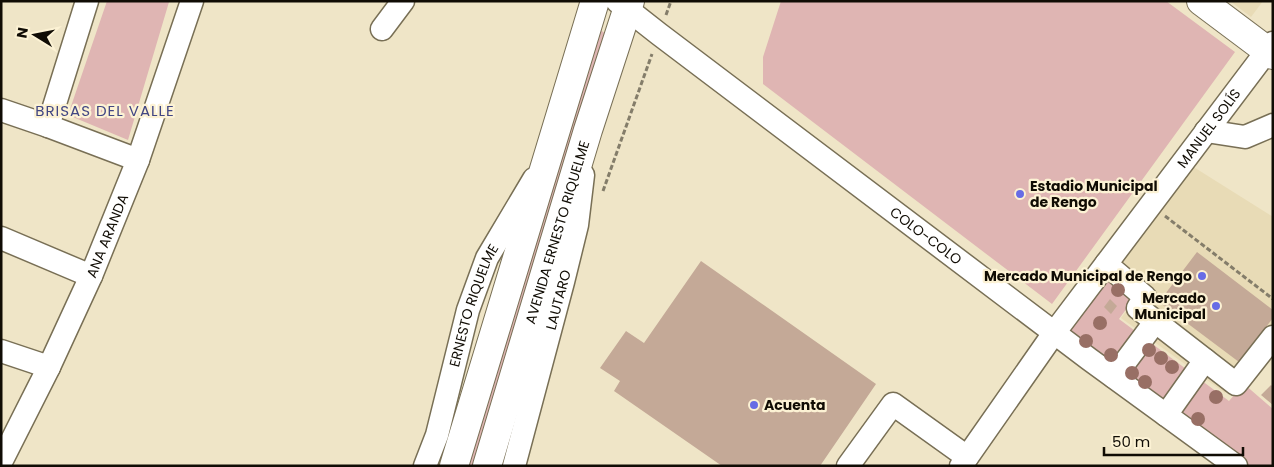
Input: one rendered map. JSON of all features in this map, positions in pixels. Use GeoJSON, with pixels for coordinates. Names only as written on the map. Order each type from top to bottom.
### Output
{"type":"FeatureCollection","features":[{"type":"Feature","properties":{"kind":"main road"},"geometry":{"type":"LineString","coordinates":[[454,466],[595,1]]}},
{"type":"Feature","properties":{"kind":"main road"},"geometry":{"type":"LineString","coordinates":[[1201,1],[1271,50]]}},
{"type":"Feature","properties":{"kind":"main road","name":"AVENIDA ERNESTO RIQUELME"},"geometry":{"type":"LineString","coordinates":[[486,466],[625,4]]}},
{"type":"Feature","properties":{"kind":"street"},"geometry":{"type":"LineString","coordinates":[[48,126],[87,1]]}},
{"type":"Feature","properties":{"kind":"street","name":"ANA ARANDA"},"geometry":{"type":"LineString","coordinates":[[1,462],[49,367],[91,276],[138,160],[192,1]]}},
{"type":"Feature","properties":{"kind":"street"},"geometry":{"type":"LineString","coordinates":[[382,28],[403,1]]}},
{"type":"Feature","properties":{"kind":"street","name":"COLO-COLO"},"geometry":{"type":"LineString","coordinates":[[625,4],[659,34],[1114,377],[1236,466]]}},
{"type":"Feature","properties":{"kind":"street","name":"MANUEL SOLÍS"},"geometry":{"type":"LineString","coordinates":[[964,461],[1054,332],[1206,131],[1271,50]]}},
{"type":"Feature","properties":{"kind":"street"},"geometry":{"type":"LineString","coordinates":[[1,110],[138,160]]}},
{"type":"Feature","properties":{"kind":"street"},"geometry":{"type":"LineString","coordinates":[[1206,131],[1245,136],[1273,125]]}},
{"type":"Feature","properties":{"kind":"street","name":"LAUTARO"},"geometry":{"type":"LineString","coordinates":[[514,466],[577,225],[588,130]]}},
{"type":"Feature","properties":{"kind":"street","name":"ERNESTO RIQUELME"},"geometry":{"type":"LineString","coordinates":[[425,466],[437,435],[468,310],[487,258],[547,157]]}},
{"type":"Feature","properties":{"kind":"street"},"geometry":{"type":"LineString","coordinates":[[1,238],[91,276]]}},
{"type":"Feature","properties":{"kind":"street"},"geometry":{"type":"LineString","coordinates":[[1106,264],[1145,297],[1138,308],[1236,384],[1273,337]]}},
{"type":"Feature","properties":{"kind":"street"},"geometry":{"type":"LineString","coordinates":[[1114,377],[1155,322]]}},
{"type":"Feature","properties":{"kind":"street"},"geometry":{"type":"LineString","coordinates":[[1,351],[3,350],[49,367]]}},
{"type":"Feature","properties":{"kind":"street"},"geometry":{"type":"LineString","coordinates":[[1166,415],[1205,360]]}},
{"type":"Feature","properties":{"kind":"street"},"geometry":{"type":"LineString","coordinates":[[848,466],[893,404],[964,461]]}},
{"type":"Feature","properties":{"kind":"path"},"geometry":{"type":"LineString","coordinates":[[1151,205],[1273,299]]}},
{"type":"Feature","properties":{"kind":"shaded area"},"geometry":{"type":"Polygon","coordinates":[[[107,1],[169,2],[128,140],[68,115],[107,1]]]}},
{"type":"Feature","properties":{"kind":"shaded area","name":"Estadio Municipal de Rengo"},"geometry":{"type":"Polygon","coordinates":[[[781,1],[1166,1],[1235,52],[1052,304],[763,84],[763,57],[781,1]]]}},
{"type":"Feature","properties":{"kind":"shaded area"},"geometry":{"type":"Polygon","coordinates":[[[1230,1],[1263,1],[1251,17],[1230,1]]]}},
{"type":"Feature","properties":{"kind":"shaded area"},"geometry":{"type":"Polygon","coordinates":[[[599,29],[610,37],[516,319],[476,466],[462,466],[599,29]]]}},
{"type":"Feature","properties":{"kind":"shaded area","name":"Mercado Municipal de Rengo"},"geometry":{"type":"Polygon","coordinates":[[[1192,166],[1273,217],[1273,333],[1225,393],[1121,318],[1144,287],[1117,265],[1192,166]]]}},
{"type":"Feature","properties":{"kind":"shaded area"},"geometry":{"type":"Polygon","coordinates":[[[1109,271],[1138,293],[1119,319],[1229,401],[1244,384],[1273,409],[1273,466],[1247,466],[1071,338],[1073,319],[1109,271]]]}},
{"type":"Feature","properties":{"kind":"building","name":"Mercado Municipal"},"geometry":{"type":"Polygon","coordinates":[[[1197,252],[1273,310],[1273,318],[1239,362],[1159,302],[1197,252]]]}},
{"type":"Feature","properties":{"kind":"building"},"geometry":{"type":"Polygon","coordinates":[[[701,261],[876,384],[820,466],[722,466],[614,391],[620,381],[600,368],[626,331],[644,343],[701,261]]]}},
{"type":"Feature","properties":{"kind":"building"},"geometry":{"type":"Polygon","coordinates":[[[1110,299],[1117,306],[1111,314],[1104,307],[1110,299]]]}},
{"type":"Feature","properties":{"kind":"building"},"geometry":{"type":"Polygon","coordinates":[[[1271,385],[1273,387],[1273,405],[1261,395],[1271,385]]]}},
{"type":"Feature","properties":{"kind":"place","name":"Estadio Municipal de Rengo"},"geometry":{"type":"Point","coordinates":[1020,194]}},
{"type":"Feature","properties":{"kind":"place","name":"Mercado Municipal de Rengo"},"geometry":{"type":"Point","coordinates":[1202,276]}},
{"type":"Feature","properties":{"kind":"place","name":"Mercado Municipal"},"geometry":{"type":"Point","coordinates":[1216,306]}},
{"type":"Feature","properties":{"kind":"place","name":"Acuenta"},"geometry":{"type":"Point","coordinates":[754,405]}},
{"type":"Feature","properties":{"kind":"district","name":"BRISAS DEL VALLE"},"geometry":{"type":"Point","coordinates":[105,111]}}]}
